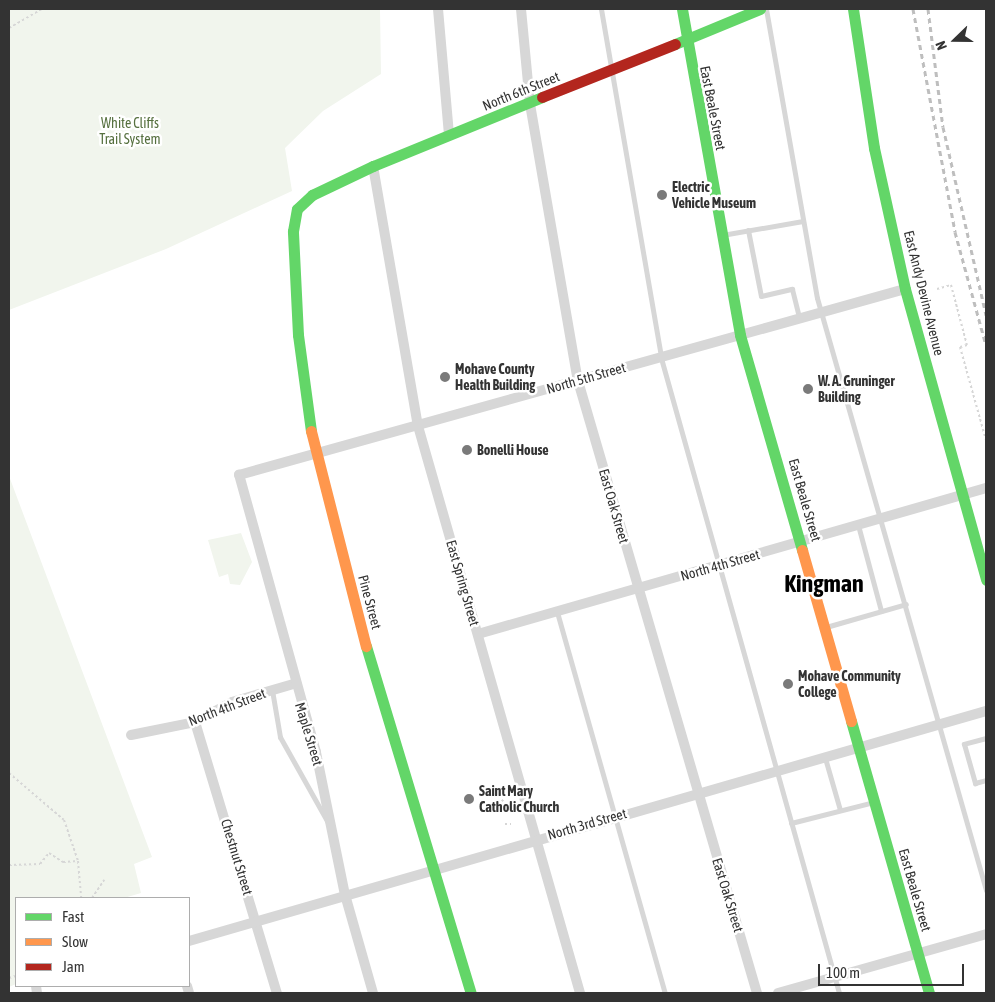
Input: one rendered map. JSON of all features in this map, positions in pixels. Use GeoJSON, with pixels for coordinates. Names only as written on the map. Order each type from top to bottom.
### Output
{"type":"FeatureCollection","features":[{"type":"Feature","properties":{"kind":"main road","name":"East Beale Street"},"geometry":{"type":"LineString","coordinates":[[682,9],[685,40],[740,334],[802,542],[929,993]]}},
{"type":"Feature","properties":{"kind":"main road","name":"North 6th Street"},"geometry":{"type":"LineString","coordinates":[[297,209],[312,195],[373,166],[449,134],[530,104],[760,9]]}},
{"type":"Feature","properties":{"kind":"main road","name":"East Andy Devine Avenue"},"geometry":{"type":"LineString","coordinates":[[853,9],[874,148],[905,289],[986,580]]}},
{"type":"Feature","properties":{"kind":"main road","name":"Pine Street"},"geometry":{"type":"LineString","coordinates":[[297,209],[292,231],[298,334],[314,455],[471,993]]}},
{"type":"Feature","properties":{"kind":"street"},"geometry":{"type":"LineString","coordinates":[[438,9],[449,134]]}},
{"type":"Feature","properties":{"kind":"street","name":"East Oak Street"},"geometry":{"type":"LineString","coordinates":[[521,9],[530,104],[578,381],[697,794],[757,993]]}},
{"type":"Feature","properties":{"kind":"street","name":"East Spring Street"},"geometry":{"type":"LineString","coordinates":[[373,166],[418,426],[580,993]]}},
{"type":"Feature","properties":{"kind":"street","name":"North 5th Street"},"geometry":{"type":"LineString","coordinates":[[239,476],[905,289]]}},
{"type":"Feature","properties":{"kind":"street","name":"Maple Street"},"geometry":{"type":"LineString","coordinates":[[239,476],[335,832],[345,895],[373,993]]}},
{"type":"Feature","properties":{"kind":"street","name":"North 4th Street"},"geometry":{"type":"LineString","coordinates":[[478,634],[986,488]]}},
{"type":"Feature","properties":{"kind":"street","name":"North 4th Street"},"geometry":{"type":"LineString","coordinates":[[131,735],[195,722],[232,702],[294,684]]}},
{"type":"Feature","properties":{"kind":"street","name":"North 3rd Street"},"geometry":{"type":"LineString","coordinates":[[190,941],[433,868],[986,711]]}},
{"type":"Feature","properties":{"kind":"street","name":"Chestnut Street"},"geometry":{"type":"LineString","coordinates":[[195,722],[277,993]]}},
{"type":"Feature","properties":{"kind":"street"},"geometry":{"type":"LineString","coordinates":[[778,993],[986,934]]}},
{"type":"Feature","properties":{"kind":"lane"},"geometry":{"type":"LineString","coordinates":[[601,9],[608,71],[660,358],[839,993]]}},
{"type":"Feature","properties":{"kind":"lane"},"geometry":{"type":"LineString","coordinates":[[766,9],[821,312],[906,604],[986,890]]}},
{"type":"Feature","properties":{"kind":"lane"},"geometry":{"type":"LineString","coordinates":[[722,235],[803,221]]}},
{"type":"Feature","properties":{"kind":"lane"},"geometry":{"type":"LineString","coordinates":[[748,230],[761,296],[792,289],[799,318]]}},
{"type":"Feature","properties":{"kind":"lane"},"geometry":{"type":"LineString","coordinates":[[858,525],[881,612]]}},
{"type":"Feature","properties":{"kind":"lane"},"geometry":{"type":"LineString","coordinates":[[825,627],[906,604]]}},
{"type":"Feature","properties":{"kind":"lane"},"geometry":{"type":"LineString","coordinates":[[557,612],[617,816],[665,993]]}},
{"type":"Feature","properties":{"kind":"lane"},"geometry":{"type":"LineString","coordinates":[[272,690],[280,737],[321,817],[335,832]]}},
{"type":"Feature","properties":{"kind":"lane"},"geometry":{"type":"LineString","coordinates":[[986,738],[964,744],[975,783],[986,780]]}},
{"type":"Feature","properties":{"kind":"lane"},"geometry":{"type":"LineString","coordinates":[[825,757],[840,810]]}},
{"type":"Feature","properties":{"kind":"lane"},"geometry":{"type":"LineString","coordinates":[[791,823],[874,802]]}},
{"type":"Feature","properties":{"kind":"path"},"geometry":{"type":"LineString","coordinates":[[9,28],[42,9]]}},
{"type":"Feature","properties":{"kind":"path"},"geometry":{"type":"LineString","coordinates":[[937,289],[951,285],[968,345],[960,348],[986,440]]}},
{"type":"Feature","properties":{"kind":"path"},"geometry":{"type":"LineString","coordinates":[[9,773],[64,820],[78,861],[81,897]]}},
{"type":"Feature","properties":{"kind":"path"},"geometry":{"type":"LineString","coordinates":[[498,805],[497,801],[504,799]]}},
{"type":"Feature","properties":{"kind":"path"},"geometry":{"type":"LineString","coordinates":[[501,810],[506,807]]}},
{"type":"Feature","properties":{"kind":"path"},"geometry":{"type":"LineString","coordinates":[[505,824],[511,824]]}},
{"type":"Feature","properties":{"kind":"path"},"geometry":{"type":"LineString","coordinates":[[9,865],[40,864],[48,853],[63,862],[78,861]]}},
{"type":"Feature","properties":{"kind":"path"},"geometry":{"type":"LineString","coordinates":[[93,897],[104,880]]}},
{"type":"Feature","properties":{"kind":"green space","name":"White Cliffs Trail System"},"geometry":{"type":"Polygon","coordinates":[[[9,9],[380,9],[381,74],[323,111],[285,148],[292,191],[166,249],[9,310],[9,9]]]}},
{"type":"Feature","properties":{"kind":"green space"},"geometry":{"type":"Polygon","coordinates":[[[9,476],[152,857],[134,864],[141,893],[127,897],[15,897],[15,984],[9,987],[9,476]]]}},
{"type":"Feature","properties":{"kind":"green space"},"geometry":{"type":"Polygon","coordinates":[[[241,533],[252,562],[240,585],[230,584],[228,574],[219,577],[208,540],[241,533]]]}},
{"type":"Feature","properties":{"kind":"railway"},"geometry":{"type":"LineString","coordinates":[[913,9],[955,232],[986,345]]}},
{"type":"Feature","properties":{"kind":"railway"},"geometry":{"type":"LineString","coordinates":[[928,9],[943,127],[986,315]]}},
{"type":"Feature","properties":{"kind":"traffic: fast"},"geometry":{"type":"LineString","coordinates":[[682,9],[740,335],[802,550]]}},
{"type":"Feature","properties":{"kind":"traffic: fast"},"geometry":{"type":"LineString","coordinates":[[675,44],[760,9]]}},
{"type":"Feature","properties":{"kind":"traffic: fast"},"geometry":{"type":"LineString","coordinates":[[853,9],[874,148],[905,289],[986,580]]}},
{"type":"Feature","properties":{"kind":"traffic: fast"},"geometry":{"type":"LineString","coordinates":[[311,431],[298,335],[293,231],[297,209],[312,195],[373,166],[542,97]]}},
{"type":"Feature","properties":{"kind":"traffic: fast"},"geometry":{"type":"LineString","coordinates":[[366,646],[471,993]]}},
{"type":"Feature","properties":{"kind":"traffic: fast"},"geometry":{"type":"LineString","coordinates":[[851,721],[929,993]]}},
{"type":"Feature","properties":{"kind":"traffic: slow"},"geometry":{"type":"LineString","coordinates":[[311,431],[366,646]]}},
{"type":"Feature","properties":{"kind":"traffic: slow"},"geometry":{"type":"LineString","coordinates":[[802,550],[851,721]]}},
{"type":"Feature","properties":{"kind":"traffic: jam"},"geometry":{"type":"LineString","coordinates":[[542,97],[675,44]]}},
{"type":"Feature","properties":{"kind":"place","name":"Electric Vehicle Museum"},"geometry":{"type":"Point","coordinates":[662,195]}},
{"type":"Feature","properties":{"kind":"place","name":"Mohave County Health Building"},"geometry":{"type":"Point","coordinates":[445,377]}},
{"type":"Feature","properties":{"kind":"place","name":"W. A. Gruninger Building"},"geometry":{"type":"Point","coordinates":[808,389]}},
{"type":"Feature","properties":{"kind":"place","name":"Bonelli House"},"geometry":{"type":"Point","coordinates":[467,450]}},
{"type":"Feature","properties":{"kind":"place","name":"Mohave Community College"},"geometry":{"type":"Point","coordinates":[788,684]}},
{"type":"Feature","properties":{"kind":"place","name":"Saint Mary Catholic Church"},"geometry":{"type":"Point","coordinates":[469,799]}},
{"type":"Feature","properties":{"kind":"district","name":"Kingman"},"geometry":{"type":"Point","coordinates":[824,584]}}]}
